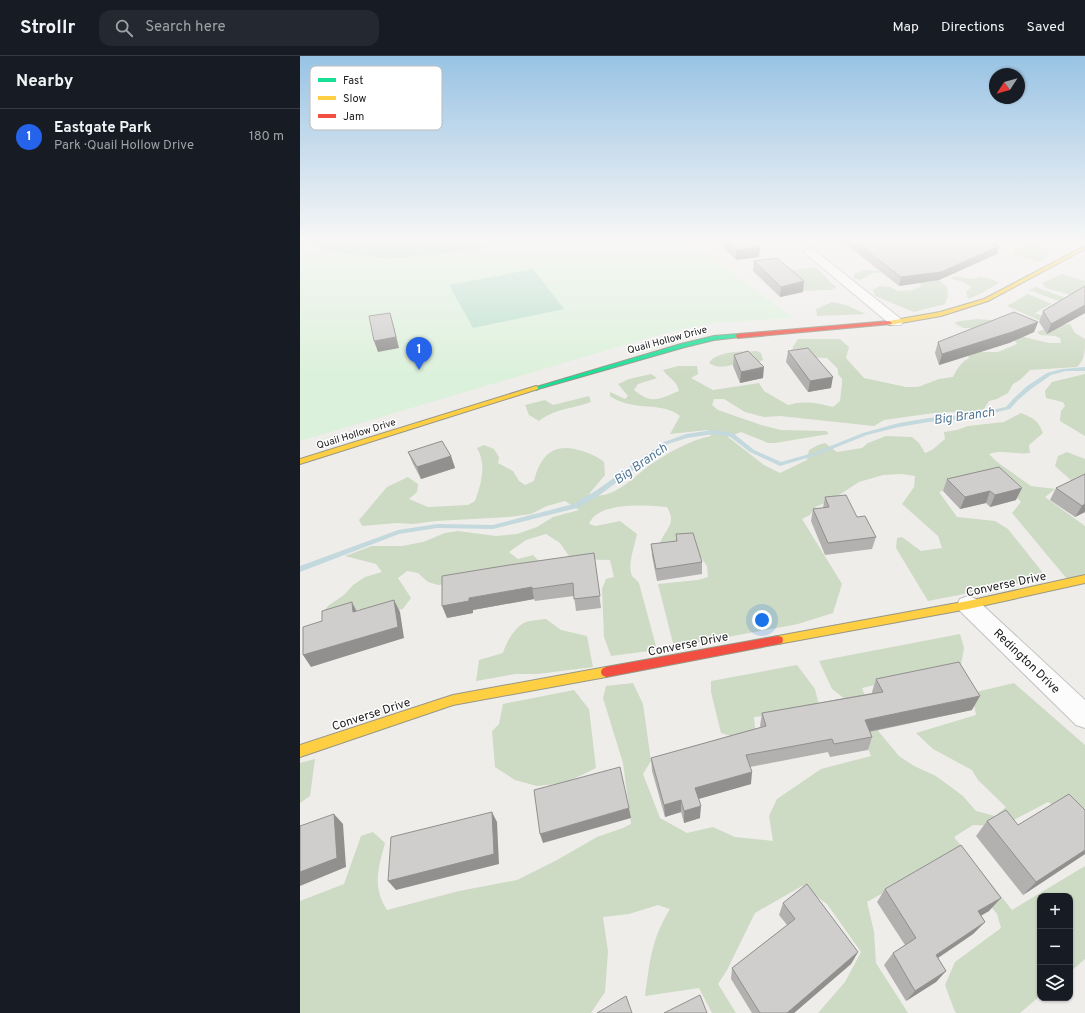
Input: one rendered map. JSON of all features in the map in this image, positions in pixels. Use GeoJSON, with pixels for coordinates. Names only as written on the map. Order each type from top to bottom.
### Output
{"type":"FeatureCollection","features":[{"type":"Feature","properties":{"kind":"street"},"geometry":{"type":"LineString","coordinates":[[850,285],[896,322]]}},
{"type":"Feature","properties":{"kind":"street","name":"Quail Hollow Drive"},"geometry":{"type":"LineString","coordinates":[[300,462],[548,384],[683,345],[714,338],[828,330],[896,322],[941,314],[986,300],[1017,285]]}},
{"type":"Feature","properties":{"kind":"street","name":"Converse Drive"},"geometry":{"type":"LineString","coordinates":[[300,750],[453,700],[968,604],[1085,579]]}},
{"type":"Feature","properties":{"kind":"street","name":"Redington Drive"},"geometry":{"type":"LineString","coordinates":[[968,604],[1085,717]]}},
{"type":"Feature","properties":{"kind":"green space"},"geometry":{"type":"Polygon","coordinates":[[[300,285],[748,285],[793,318],[713,323],[665,333],[300,441],[300,285]]]}},
{"type":"Feature","properties":{"kind":"green space"},"geometry":{"type":"Polygon","coordinates":[[[449,285],[545,285],[564,309],[473,328],[449,285]]]}},
{"type":"Feature","properties":{"kind":"green space"},"geometry":{"type":"Polygon","coordinates":[[[786,285],[833,285],[837,287],[831,290],[787,291],[786,285]]]}},
{"type":"Feature","properties":{"kind":"green space"},"geometry":{"type":"Polygon","coordinates":[[[920,285],[944,285],[947,287],[948,296],[945,304],[914,312],[875,296],[873,290],[879,286],[890,287],[899,291],[913,290],[922,286],[920,285]]]}},
{"type":"Feature","properties":{"kind":"green space"},"geometry":{"type":"Polygon","coordinates":[[[967,285],[996,285],[968,299],[966,292],[971,287],[967,285]]]}},
{"type":"Feature","properties":{"kind":"green space"},"geometry":{"type":"Polygon","coordinates":[[[1043,285],[1085,285],[1085,291],[1074,296],[1046,288],[1043,285]]]}},
{"type":"Feature","properties":{"kind":"green space"},"geometry":{"type":"Polygon","coordinates":[[[1036,287],[1085,305],[1085,311],[1029,290],[1036,287]]]}},
{"type":"Feature","properties":{"kind":"green space"},"geometry":{"type":"Polygon","coordinates":[[[1028,294],[1052,304],[1035,313],[1063,325],[1070,324],[1075,333],[1085,339],[1085,351],[1083,358],[1077,367],[1030,370],[1021,379],[1013,384],[1008,393],[997,399],[989,401],[984,409],[977,411],[934,413],[884,420],[874,426],[780,416],[764,417],[745,412],[724,399],[714,399],[712,405],[718,410],[761,425],[781,430],[826,431],[829,434],[775,443],[768,443],[741,432],[728,437],[764,465],[780,473],[807,460],[809,450],[825,443],[837,452],[862,448],[868,443],[886,436],[912,437],[919,443],[925,453],[932,450],[945,439],[944,432],[957,430],[968,426],[1004,422],[1021,413],[1037,422],[1043,433],[1029,445],[1030,453],[999,452],[989,454],[997,462],[1031,486],[1055,489],[1045,497],[1085,526],[1085,574],[1067,579],[1012,513],[1021,502],[995,474],[939,492],[957,517],[995,521],[1008,529],[1047,578],[928,601],[896,548],[897,538],[902,537],[921,551],[942,548],[938,536],[902,504],[914,487],[915,476],[902,474],[883,475],[859,482],[828,502],[817,506],[810,515],[802,519],[842,584],[833,613],[798,624],[674,647],[658,584],[698,580],[708,577],[707,566],[689,540],[674,543],[660,543],[671,522],[670,513],[667,507],[635,505],[602,511],[594,517],[589,524],[596,526],[620,521],[637,534],[630,566],[632,576],[639,583],[657,650],[611,656],[604,637],[602,589],[606,579],[614,577],[610,560],[571,559],[560,543],[546,534],[526,540],[509,552],[518,559],[533,555],[540,562],[510,575],[438,585],[428,582],[418,573],[407,571],[398,578],[411,598],[403,609],[366,617],[359,609],[324,624],[324,611],[329,605],[344,595],[353,585],[365,577],[382,572],[376,564],[345,556],[372,546],[402,546],[423,542],[445,533],[458,531],[496,536],[517,534],[537,527],[553,517],[579,510],[565,501],[547,506],[531,514],[509,517],[362,526],[359,520],[387,487],[408,477],[418,484],[417,492],[409,499],[428,507],[468,505],[475,501],[482,474],[482,461],[477,448],[484,445],[494,449],[499,457],[498,463],[513,471],[519,481],[525,485],[534,481],[541,464],[550,452],[556,449],[564,448],[591,454],[604,462],[605,475],[589,494],[598,496],[606,495],[622,487],[650,465],[672,452],[687,444],[711,436],[708,430],[670,434],[680,416],[673,411],[665,409],[628,404],[619,401],[610,396],[610,392],[625,399],[628,396],[618,384],[629,379],[651,374],[657,378],[638,384],[634,390],[646,398],[661,398],[679,391],[674,381],[663,370],[678,366],[697,366],[698,374],[691,378],[713,390],[759,383],[764,391],[788,405],[805,402],[833,407],[840,401],[842,379],[838,374],[838,369],[827,358],[802,357],[792,351],[798,339],[840,339],[849,347],[846,358],[864,378],[906,387],[918,387],[939,379],[953,377],[960,366],[969,358],[967,352],[998,352],[1017,344],[1013,338],[976,328],[963,328],[954,323],[960,321],[977,319],[991,320],[1024,337],[1049,343],[1061,343],[1060,338],[1055,336],[1040,335],[1037,332],[1052,326],[1007,306],[1028,294]]]}},
{"type":"Feature","properties":{"kind":"green space"},"geometry":{"type":"Polygon","coordinates":[[[832,302],[846,305],[866,314],[817,316],[816,309],[832,302]]]}},
{"type":"Feature","properties":{"kind":"green space"},"geometry":{"type":"Polygon","coordinates":[[[757,351],[761,353],[763,360],[756,362],[744,362],[722,367],[709,363],[718,356],[724,354],[757,351]]]}},
{"type":"Feature","properties":{"kind":"green space"},"geometry":{"type":"Polygon","coordinates":[[[1085,374],[1085,436],[1060,421],[1061,411],[1065,406],[1063,402],[1046,398],[1045,391],[1052,382],[1085,374]]]}},
{"type":"Feature","properties":{"kind":"green space"},"geometry":{"type":"Polygon","coordinates":[[[589,396],[591,402],[558,411],[539,421],[529,415],[525,405],[545,400],[553,405],[589,396]]]}},
{"type":"Feature","properties":{"kind":"green space"},"geometry":{"type":"Polygon","coordinates":[[[1067,452],[1085,459],[1085,483],[1074,483],[1055,466],[1058,456],[1067,452]]]}},
{"type":"Feature","properties":{"kind":"green space"},"geometry":{"type":"Polygon","coordinates":[[[546,619],[561,630],[587,636],[593,667],[538,674],[515,674],[476,681],[479,660],[503,653],[506,644],[518,627],[522,624],[528,621],[546,619]]]}},
{"type":"Feature","properties":{"kind":"green space"},"geometry":{"type":"Polygon","coordinates":[[[960,634],[964,648],[961,665],[862,688],[879,732],[899,756],[914,766],[936,776],[963,796],[976,811],[995,816],[1006,807],[978,780],[972,770],[933,749],[916,733],[976,715],[972,693],[1014,683],[1085,745],[1085,812],[1064,811],[1048,802],[1002,826],[973,825],[954,837],[1012,910],[1037,895],[1037,999],[1020,1013],[955,1012],[945,985],[955,962],[1001,928],[997,914],[951,855],[867,902],[874,932],[876,963],[908,1013],[818,1013],[845,982],[861,952],[827,904],[802,886],[755,913],[727,970],[718,984],[736,1013],[712,1013],[699,988],[645,996],[652,951],[659,931],[670,909],[658,905],[629,914],[603,917],[608,951],[605,992],[591,1013],[300,1013],[300,901],[344,884],[361,836],[373,832],[385,843],[380,861],[378,885],[379,893],[387,910],[459,891],[517,880],[557,860],[597,837],[631,824],[623,763],[603,698],[606,686],[633,683],[643,704],[651,761],[643,774],[660,818],[687,833],[713,827],[735,837],[773,841],[769,816],[777,799],[821,769],[871,756],[849,702],[832,689],[819,661],[960,634]]]}},
{"type":"Feature","properties":{"kind":"green space"},"geometry":{"type":"Polygon","coordinates":[[[797,665],[815,689],[820,710],[754,717],[756,738],[741,739],[721,733],[711,692],[711,681],[797,665]]]}},
{"type":"Feature","properties":{"kind":"green space"},"geometry":{"type":"Polygon","coordinates":[[[574,690],[589,709],[596,768],[565,783],[537,786],[515,780],[495,767],[492,731],[499,724],[503,704],[574,690]]]}},
{"type":"Feature","properties":{"kind":"green space"},"geometry":{"type":"Polygon","coordinates":[[[315,759],[310,796],[300,803],[300,763],[315,759]]]}},
{"type":"Feature","properties":{"kind":"green space"},"geometry":{"type":"Polygon","coordinates":[[[1085,866],[1085,959],[1073,969],[1073,893],[1040,893],[1085,866]]]}},
{"type":"Feature","properties":{"kind":"building"},"geometry":{"type":"Polygon","coordinates":[[[779,285],[790,285],[781,287],[779,285]]]}},
{"type":"Feature","properties":{"kind":"building"},"geometry":{"type":"Polygon","coordinates":[[[1085,286],[1085,305],[1051,324],[1043,311],[1085,286]]]}},
{"type":"Feature","properties":{"kind":"building"},"geometry":{"type":"Polygon","coordinates":[[[1014,312],[1038,322],[1012,332],[942,354],[938,342],[1014,312]]]}},
{"type":"Feature","properties":{"kind":"building"},"geometry":{"type":"Polygon","coordinates":[[[390,313],[396,337],[374,341],[369,316],[390,313]]]}},
{"type":"Feature","properties":{"kind":"building"},"geometry":{"type":"Polygon","coordinates":[[[808,348],[833,377],[810,381],[788,351],[808,348]]]}},
{"type":"Feature","properties":{"kind":"building"},"geometry":{"type":"Polygon","coordinates":[[[748,351],[764,367],[741,372],[734,355],[748,351]]]}},
{"type":"Feature","properties":{"kind":"building"},"geometry":{"type":"Polygon","coordinates":[[[442,441],[451,456],[417,467],[408,452],[442,441]]]}},
{"type":"Feature","properties":{"kind":"building"},"geometry":{"type":"Polygon","coordinates":[[[999,467],[1022,488],[995,495],[990,491],[965,497],[947,479],[999,467]]]}},
{"type":"Feature","properties":{"kind":"building"},"geometry":{"type":"Polygon","coordinates":[[[1085,474],[1085,504],[1082,506],[1056,488],[1085,474]]]}},
{"type":"Feature","properties":{"kind":"building"},"geometry":{"type":"Polygon","coordinates":[[[846,495],[857,517],[865,516],[876,537],[828,543],[813,509],[829,507],[825,497],[846,495]]]}},
{"type":"Feature","properties":{"kind":"building"},"geometry":{"type":"Polygon","coordinates":[[[693,533],[702,562],[656,569],[651,544],[677,541],[676,534],[693,533]]]}},
{"type":"Feature","properties":{"kind":"building"},"geometry":{"type":"Polygon","coordinates":[[[594,553],[600,596],[574,599],[573,583],[532,589],[532,587],[469,598],[469,601],[442,606],[442,576],[594,553]]]}},
{"type":"Feature","properties":{"kind":"building"},"geometry":{"type":"Polygon","coordinates":[[[394,600],[398,627],[303,655],[303,627],[322,621],[322,611],[352,602],[353,612],[394,600]]]}},
{"type":"Feature","properties":{"kind":"building"},"geometry":{"type":"Polygon","coordinates":[[[959,662],[980,696],[865,720],[872,737],[834,744],[832,739],[746,755],[752,772],[695,788],[701,806],[684,811],[681,800],[664,805],[651,758],[766,726],[762,713],[883,692],[876,679],[959,662]]]}},
{"type":"Feature","properties":{"kind":"building"},"geometry":{"type":"Polygon","coordinates":[[[620,767],[629,808],[540,834],[534,790],[620,767]]]}},
{"type":"Feature","properties":{"kind":"building"},"geometry":{"type":"Polygon","coordinates":[[[1069,794],[1085,810],[1085,850],[1036,882],[987,821],[1006,810],[1018,825],[1069,794]]]}},
{"type":"Feature","properties":{"kind":"building"},"geometry":{"type":"Polygon","coordinates":[[[492,812],[494,854],[388,881],[391,837],[492,812]]]}},
{"type":"Feature","properties":{"kind":"building"},"geometry":{"type":"Polygon","coordinates":[[[334,814],[337,858],[300,872],[300,826],[334,814]]]}},
{"type":"Feature","properties":{"kind":"building"},"geometry":{"type":"Polygon","coordinates":[[[961,845],[1001,898],[978,911],[985,922],[936,955],[946,971],[915,991],[893,953],[916,938],[885,889],[961,845]]]}},
{"type":"Feature","properties":{"kind":"building"},"geometry":{"type":"Polygon","coordinates":[[[807,884],[858,952],[787,1013],[760,1013],[732,968],[795,919],[783,903],[807,884]]]}},
{"type":"Feature","properties":{"kind":"building"},"geometry":{"type":"Polygon","coordinates":[[[700,995],[707,1013],[664,1013],[700,995]]]}},
{"type":"Feature","properties":{"kind":"building"},"geometry":{"type":"Polygon","coordinates":[[[626,996],[632,1013],[597,1013],[626,996]]]}},
{"type":"Feature","properties":{"kind":"waterway","name":"Big Branch"},"geometry":{"type":"LineString","coordinates":[[300,569],[398,532],[437,526],[493,527],[575,506],[599,492],[666,443],[686,436],[713,432],[731,434],[752,451],[780,464],[815,454],[865,434],[899,425],[929,420],[973,416],[1008,408],[1029,387],[1043,377],[1058,371],[1085,369]]}},
{"type":"Feature","properties":{"kind":"traffic: fast"},"geometry":{"type":"LineString","coordinates":[[536,388],[683,345],[714,338],[738,336]]}},
{"type":"Feature","properties":{"kind":"traffic: slow"},"geometry":{"type":"LineString","coordinates":[[889,323],[941,314],[986,300],[1015,285]]}},
{"type":"Feature","properties":{"kind":"traffic: slow"},"geometry":{"type":"LineString","coordinates":[[300,462],[536,388]]}},
{"type":"Feature","properties":{"kind":"traffic: slow"},"geometry":{"type":"LineString","coordinates":[[778,640],[968,605],[1085,579]]}},
{"type":"Feature","properties":{"kind":"traffic: slow"},"geometry":{"type":"LineString","coordinates":[[300,751],[453,700],[606,672]]}},
{"type":"Feature","properties":{"kind":"traffic: jam"},"geometry":{"type":"LineString","coordinates":[[738,336],[889,323]]}},
{"type":"Feature","properties":{"kind":"traffic: jam"},"geometry":{"type":"LineString","coordinates":[[606,672],[778,640]]}},
{"type":"Feature","properties":{"kind":"place","name":"Eastgate Park"},"geometry":{"type":"Point","coordinates":[419,370]}}]}
